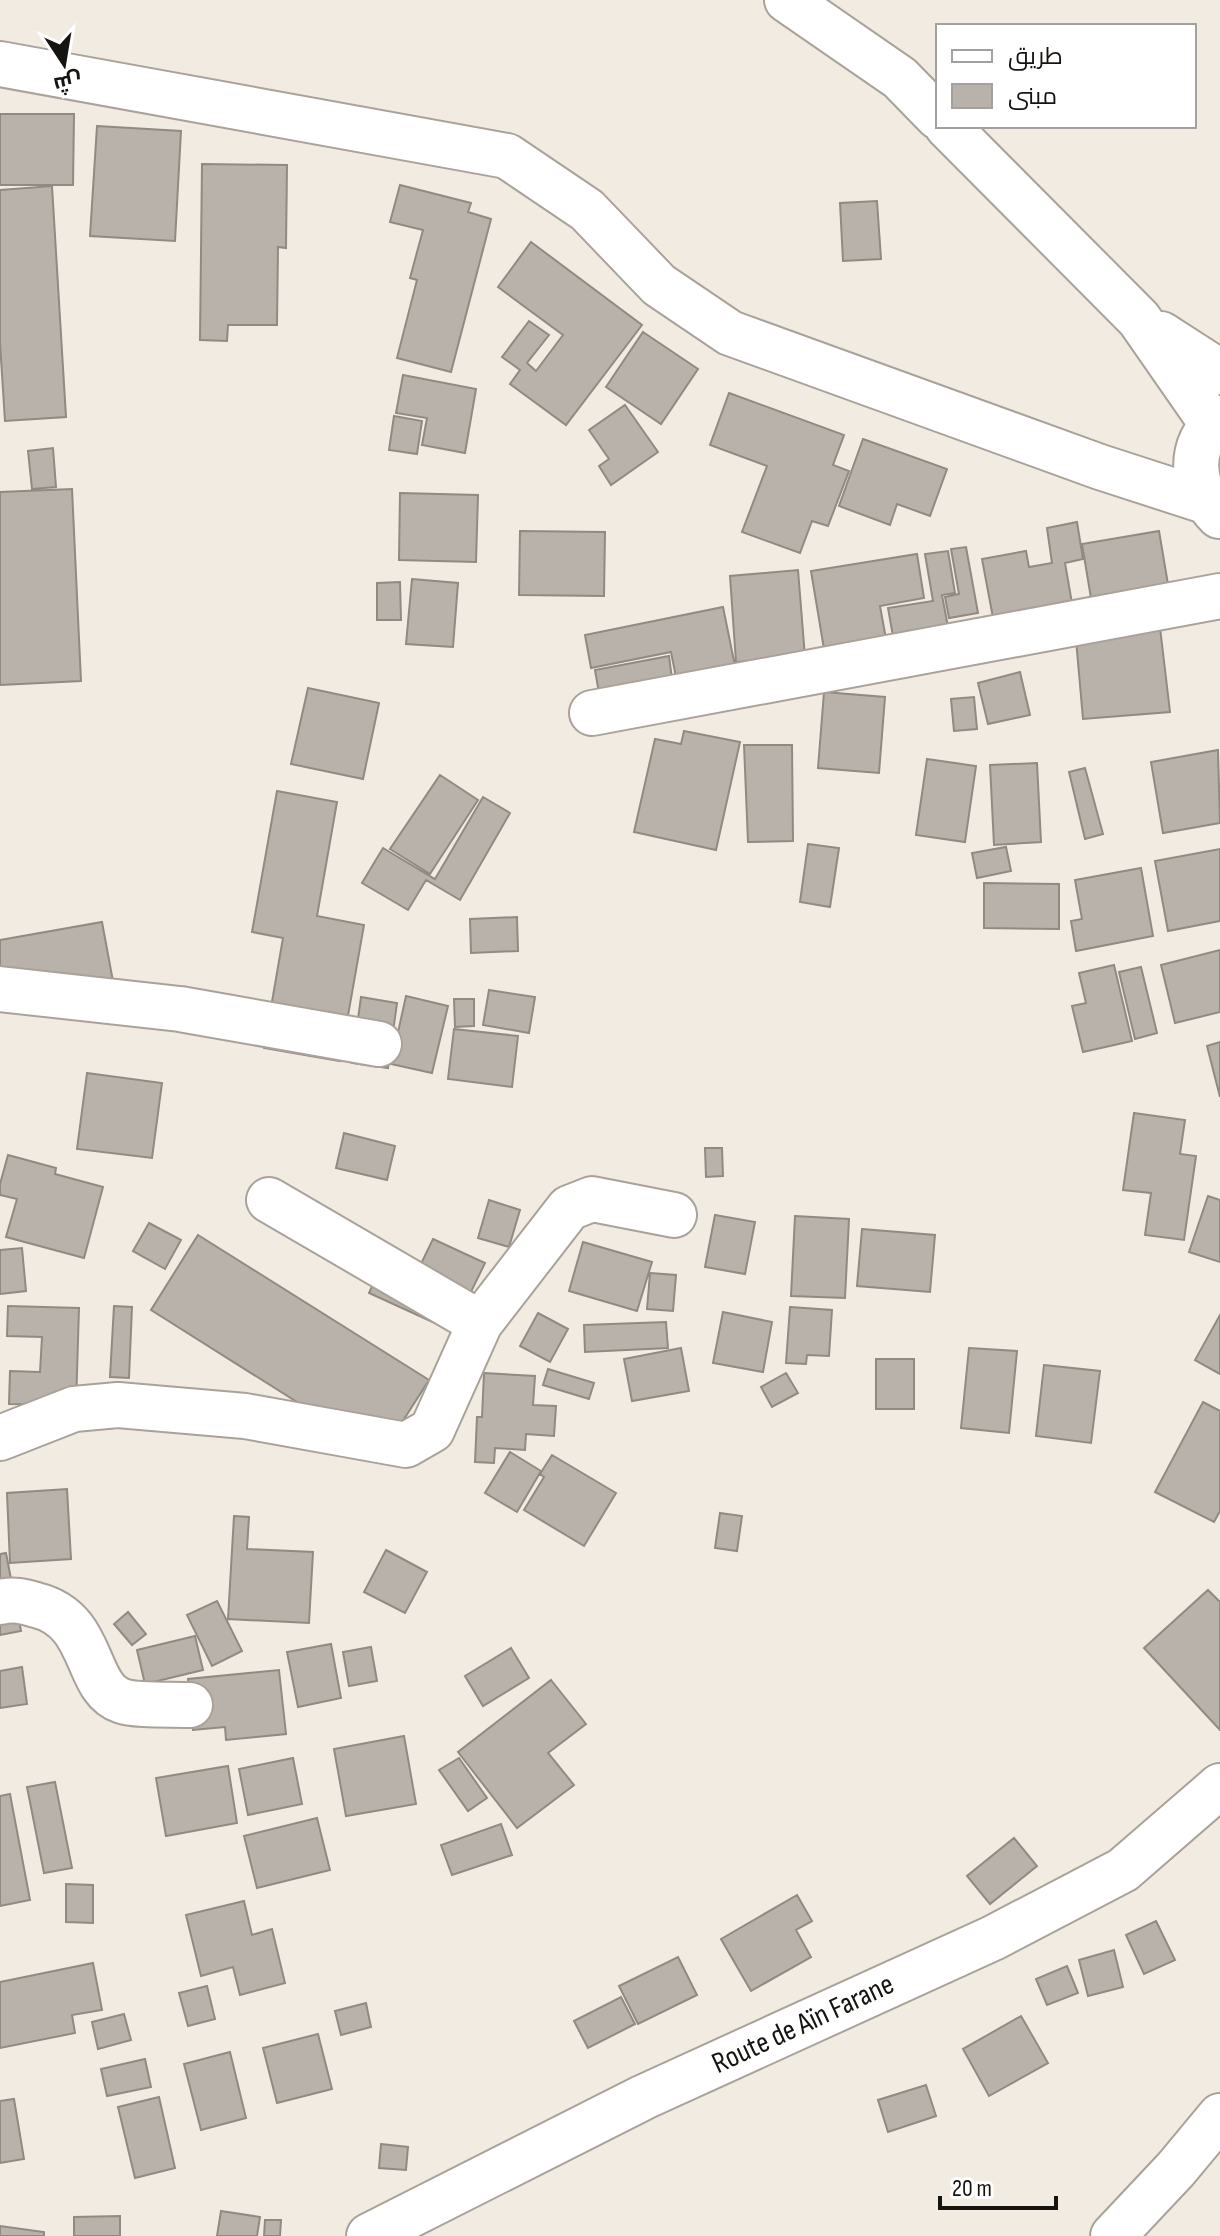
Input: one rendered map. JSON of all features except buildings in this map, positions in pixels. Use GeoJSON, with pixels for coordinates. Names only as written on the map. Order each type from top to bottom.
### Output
{"type":"FeatureCollection","features":[{"type":"Feature","properties":{"kind":"street"},"geometry":{"type":"LineString","coordinates":[[787,0],[900,78],[936,115]]}},
{"type":"Feature","properties":{"kind":"street"},"geometry":{"type":"LineString","coordinates":[[0,64],[507,156],[587,210],[659,285],[730,333],[1212,509]]}},
{"type":"Feature","properties":{"kind":"street"},"geometry":{"type":"LineString","coordinates":[[949,128],[1139,319],[1216,421],[1201,441],[1195,461],[1197,482],[1212,509]]}},
{"type":"Feature","properties":{"kind":"street"},"geometry":{"type":"LineString","coordinates":[[1139,319],[1220,372]]}},
{"type":"Feature","properties":{"kind":"street"},"geometry":{"type":"LineString","coordinates":[[592,713],[1220,596]]}},
{"type":"Feature","properties":{"kind":"street"},"geometry":{"type":"LineString","coordinates":[[0,989],[180,1009],[379,1044]]}},
{"type":"Feature","properties":{"kind":"street"},"geometry":{"type":"LineString","coordinates":[[0,1438],[74,1409],[118,1405],[245,1416],[406,1445],[432,1430],[480,1323],[569,1208],[592,1199],[674,1215]]}},
{"type":"Feature","properties":{"kind":"street"},"geometry":{"type":"LineString","coordinates":[[269,1200],[480,1323]]}},
{"type":"Feature","properties":{"kind":"street"},"geometry":{"type":"LineString","coordinates":[[0,1602],[13,1599],[53,1609],[72,1623],[104,1687],[122,1701],[190,1705]]}},
{"type":"Feature","properties":{"kind":"street","name":"Route de Aïn Farane"},"geometry":{"type":"LineString","coordinates":[[369,2236],[644,2097],[993,1938],[1123,1870],[1220,1786]]}},
{"type":"Feature","properties":{"kind":"street"},"geometry":{"type":"LineString","coordinates":[[1113,2236],[1176,2169],[1220,2116]]}}]}
